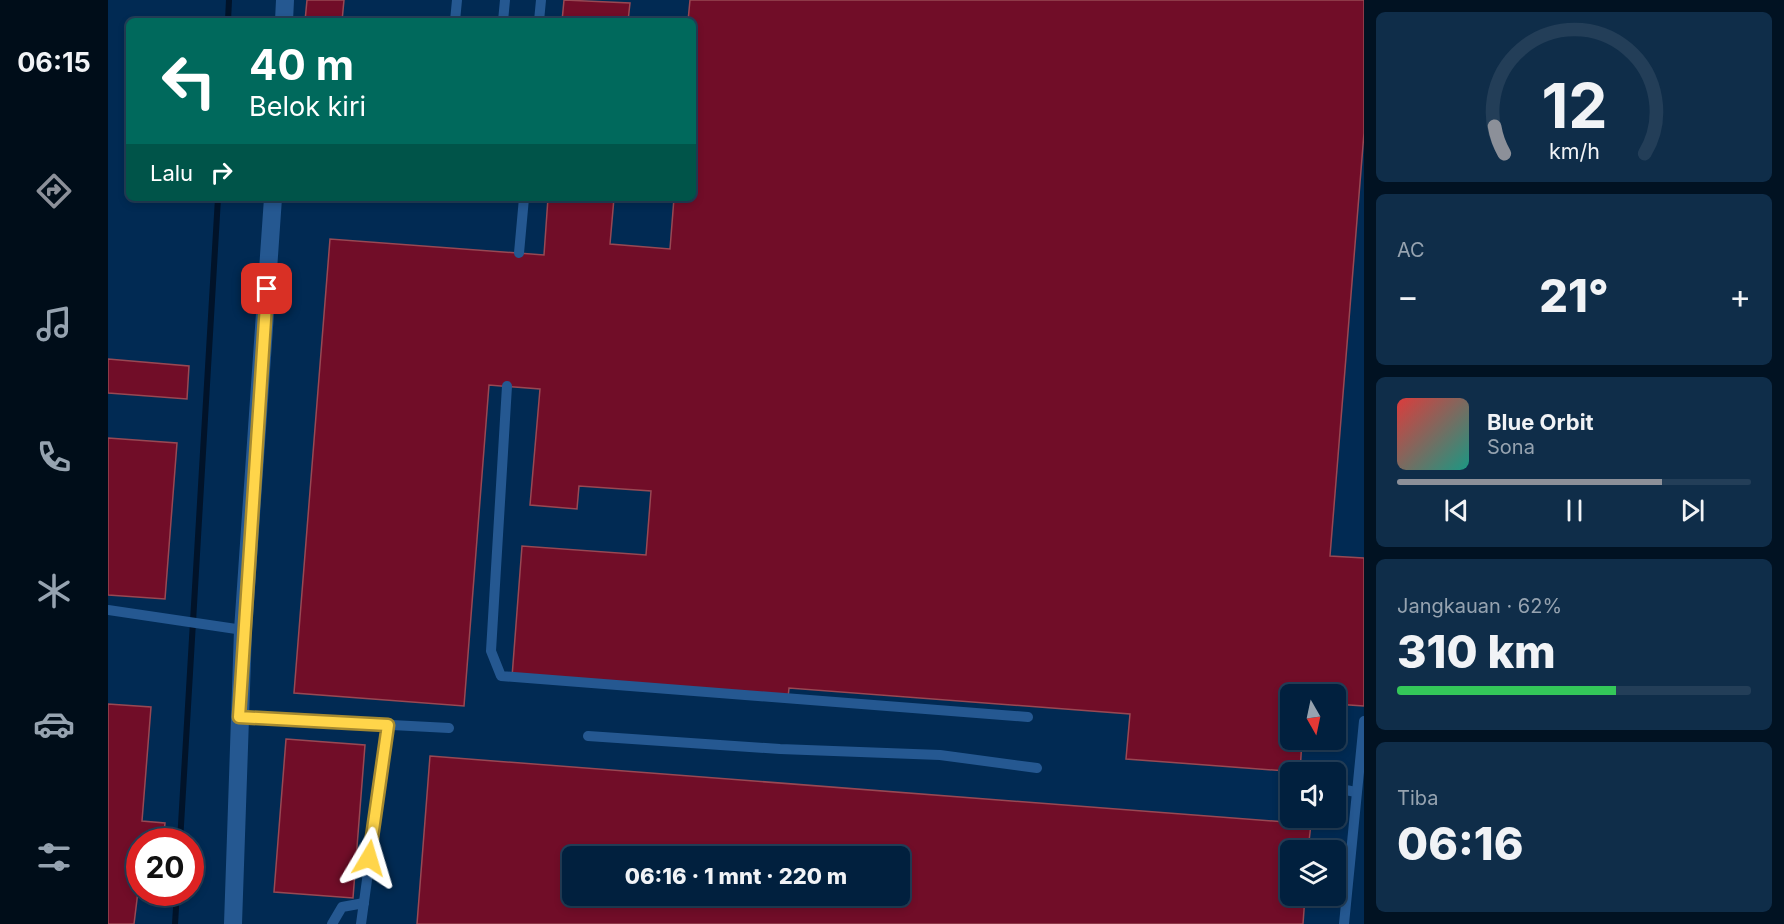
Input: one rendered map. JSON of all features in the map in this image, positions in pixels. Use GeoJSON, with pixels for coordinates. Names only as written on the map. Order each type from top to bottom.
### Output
{"type":"FeatureCollection","features":[{"type":"Feature","properties":{"kind":"street"},"geometry":{"type":"LineString","coordinates":[[284,18],[285,0]]}},
{"type":"Feature","properties":{"kind":"street"},"geometry":{"type":"LineString","coordinates":[[233,924],[243,630],[273,201]]}},
{"type":"Feature","properties":{"kind":"lane"},"geometry":{"type":"LineString","coordinates":[[455,18],[457,0]]}},
{"type":"Feature","properties":{"kind":"lane"},"geometry":{"type":"LineString","coordinates":[[503,18],[505,0]]}},
{"type":"Feature","properties":{"kind":"lane"},"geometry":{"type":"LineString","coordinates":[[539,18],[541,0]]}},
{"type":"Feature","properties":{"kind":"lane"},"geometry":{"type":"LineString","coordinates":[[519,253],[524,201]]}},
{"type":"Feature","properties":{"kind":"lane"},"geometry":{"type":"LineString","coordinates":[[507,386],[490,651],[501,676],[1028,717]]}},
{"type":"Feature","properties":{"kind":"lane"},"geometry":{"type":"LineString","coordinates":[[108,610],[173,622],[243,630]]}},
{"type":"Feature","properties":{"kind":"lane"},"geometry":{"type":"LineString","coordinates":[[239,717],[449,728]]}},
{"type":"Feature","properties":{"kind":"lane"},"geometry":{"type":"LineString","coordinates":[[1344,924],[1364,721]]}},
{"type":"Feature","properties":{"kind":"lane"},"geometry":{"type":"LineString","coordinates":[[361,924],[388,725]]}},
{"type":"Feature","properties":{"kind":"lane"},"geometry":{"type":"LineString","coordinates":[[588,736],[780,749],[940,756],[1037,768]]}},
{"type":"Feature","properties":{"kind":"lane"},"geometry":{"type":"LineString","coordinates":[[1346,790],[1356,792]]}},
{"type":"Feature","properties":{"kind":"lane"},"geometry":{"type":"LineString","coordinates":[[332,924],[342,907],[364,903]]}},
{"type":"Feature","properties":{"kind":"building"},"geometry":{"type":"Polygon","coordinates":[[[307,0],[344,0],[342,18],[305,18],[307,0]]]}},
{"type":"Feature","properties":{"kind":"building"},"geometry":{"type":"Polygon","coordinates":[[[564,0],[630,3],[628,18],[562,18],[564,0]]]}},
{"type":"Feature","properties":{"kind":"building"},"geometry":{"type":"Polygon","coordinates":[[[690,0],[1364,0],[1364,133],[1330,556],[1364,558],[1364,706],[1346,705],[1346,684],[1280,684],[1280,750],[1301,750],[1301,762],[1280,762],[1280,771],[1126,759],[1130,714],[789,688],[788,698],[512,677],[522,546],[646,555],[651,491],[579,486],[577,509],[530,505],[540,389],[489,385],[464,706],[294,693],[330,239],[544,255],[548,201],[614,201],[610,244],[670,249],[674,201],[696,201],[696,18],[688,18],[690,0]]]}},
{"type":"Feature","properties":{"kind":"building"},"geometry":{"type":"Polygon","coordinates":[[[108,359],[189,366],[187,399],[108,393],[108,359]]]}},
{"type":"Feature","properties":{"kind":"building"},"geometry":{"type":"Polygon","coordinates":[[[108,438],[177,443],[165,599],[108,595],[108,438]]]}},
{"type":"Feature","properties":{"kind":"building"},"geometry":{"type":"Polygon","coordinates":[[[108,704],[151,707],[142,821],[165,823],[164,828],[126,828],[126,906],[136,906],[134,924],[108,924],[108,704]]]}},
{"type":"Feature","properties":{"kind":"building"},"geometry":{"type":"Polygon","coordinates":[[[286,739],[365,745],[353,898],[274,892],[286,739]]]}},
{"type":"Feature","properties":{"kind":"building"},"geometry":{"type":"Polygon","coordinates":[[[430,756],[1280,822],[1280,828],[1311,828],[1309,840],[1280,840],[1280,906],[1304,906],[1303,924],[417,924],[430,756]]]}},
{"type":"Feature","properties":{"kind":"waterway"},"geometry":{"type":"LineString","coordinates":[[228,18],[229,0]]}},
{"type":"Feature","properties":{"kind":"waterway"},"geometry":{"type":"LineString","coordinates":[[181,828],[218,201]]}},
{"type":"Feature","properties":{"kind":"waterway"},"geometry":{"type":"LineString","coordinates":[[175,924],[176,906]]}},
{"type":"Feature","properties":{"kind":"route"},"geometry":{"type":"LineString","coordinates":[[267,289],[239,717],[388,725],[383,745],[369,858]]}}]}
